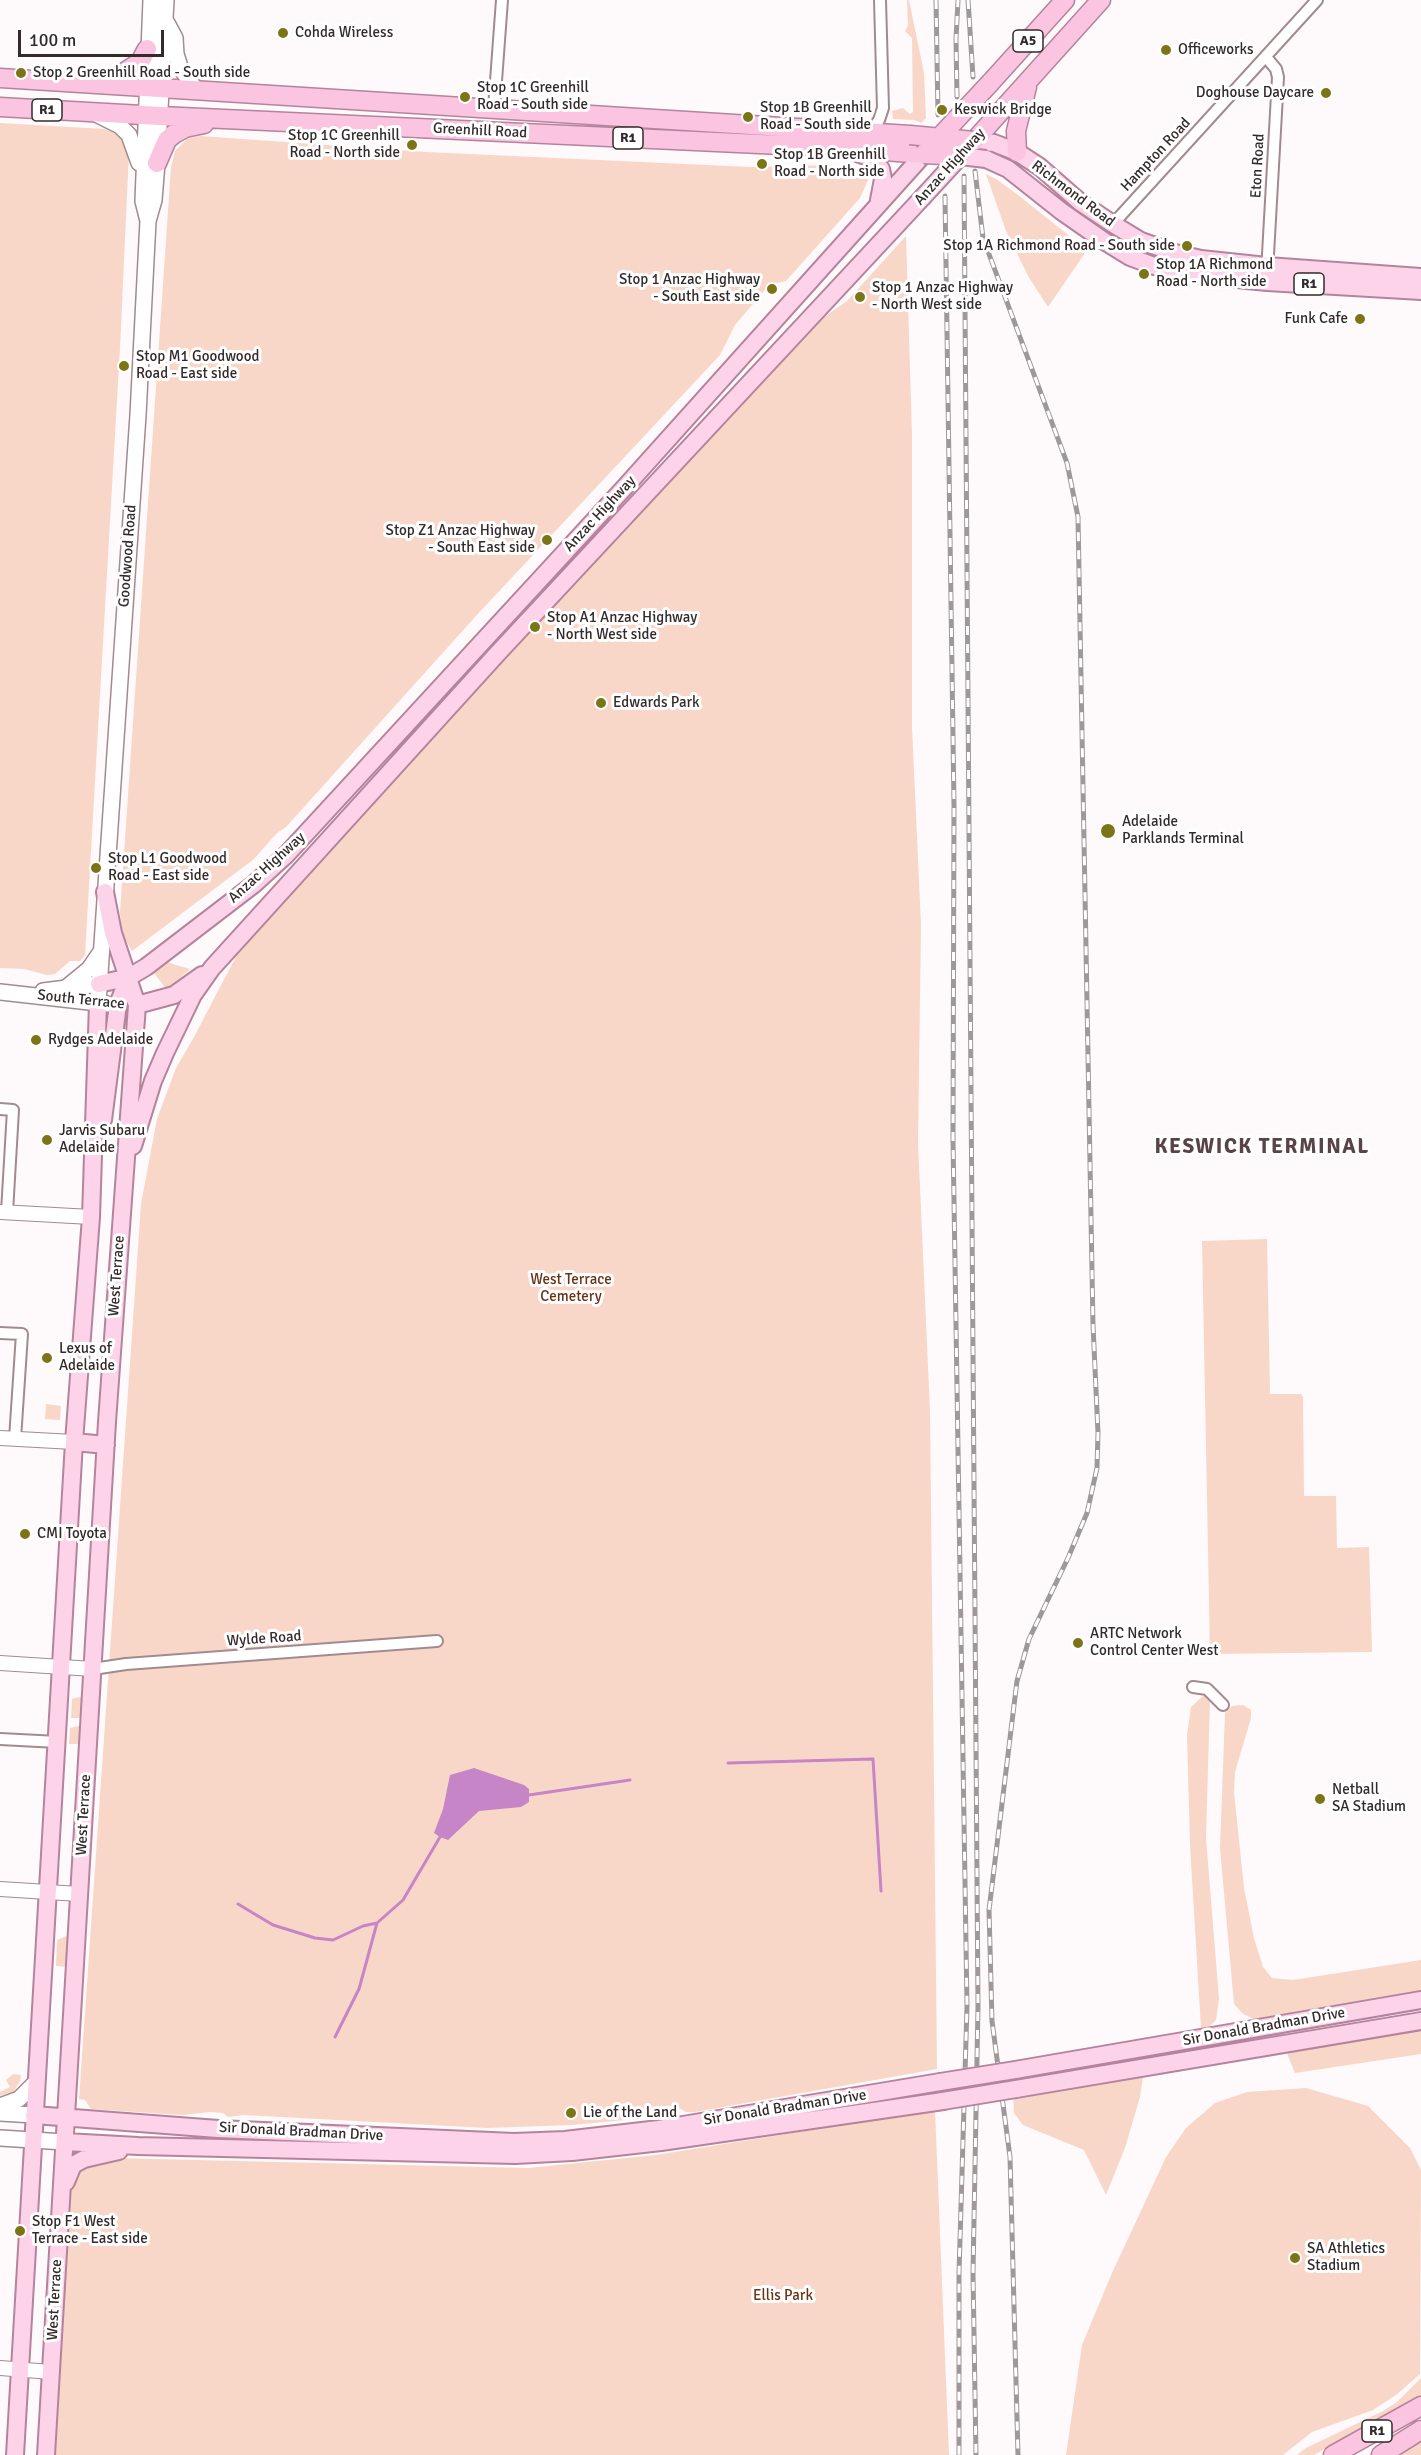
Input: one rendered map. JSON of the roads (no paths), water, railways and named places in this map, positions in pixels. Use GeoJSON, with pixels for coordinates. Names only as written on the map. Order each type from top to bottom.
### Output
{"type":"FeatureCollection","features":[{"type":"Feature","properties":{"kind":"highway","name":"Anzac Highway"},"geometry":{"type":"LineString","coordinates":[[939,138],[1065,0]]}},
{"type":"Feature","properties":{"kind":"highway","name":"Anzac Highway"},"geometry":{"type":"LineString","coordinates":[[974,141],[991,134],[1029,80],[1101,0]]}},
{"type":"Feature","properties":{"kind":"highway"},"geometry":{"type":"LineString","coordinates":[[106,84],[140,62],[147,49]]}},
{"type":"Feature","properties":{"kind":"highway","name":"Greenhill Road"},"geometry":{"type":"LineString","coordinates":[[0,78],[871,132],[913,151]]}},
{"type":"Feature","properties":{"kind":"highway"},"geometry":{"type":"LineString","coordinates":[[1017,152],[1016,131],[1020,106],[1029,80]]}},
{"type":"Feature","properties":{"kind":"highway"},"geometry":{"type":"LineString","coordinates":[[356,100],[356,115],[362,118],[389,120],[411,128]]}},
{"type":"Feature","properties":{"kind":"highway","name":"Greenhill Road"},"geometry":{"type":"LineString","coordinates":[[0,107],[230,120],[913,151],[960,156]]}},
{"type":"Feature","properties":{"kind":"highway"},"geometry":{"type":"LineString","coordinates":[[564,113],[582,123],[609,125],[616,129],[616,137]]}},
{"type":"Feature","properties":{"kind":"highway"},"geometry":{"type":"LineString","coordinates":[[157,163],[167,140],[174,134],[185,128],[230,120]]}},
{"type":"Feature","properties":{"kind":"highway","name":"Greenhill Road"},"geometry":{"type":"LineString","coordinates":[[913,151],[939,138]]}},
{"type":"Feature","properties":{"kind":"highway","name":"R1"},"geometry":{"type":"LineString","coordinates":[[939,138],[974,141]]}},
{"type":"Feature","properties":{"kind":"highway","name":"R1"},"geometry":{"type":"LineString","coordinates":[[1333,2455],[1421,2406]]}},
{"type":"Feature","properties":{"kind":"highway","name":"R1"},"geometry":{"type":"LineString","coordinates":[[1381,2455],[1421,2430]]}},
{"type":"Feature","properties":{"kind":"main road","name":"Goodwood Road"},"geometry":{"type":"LineString","coordinates":[[151,0],[147,49],[154,87]]}},
{"type":"Feature","properties":{"kind":"main road","name":"Goodwood Road"},"geometry":{"type":"LineString","coordinates":[[98,1003],[137,427],[148,221],[154,200],[157,163],[153,116],[154,87],[165,21],[166,0]]}},
{"type":"Feature","properties":{"kind":"main road"},"geometry":{"type":"LineString","coordinates":[[165,21],[174,38],[180,67],[196,90]]}},
{"type":"Feature","properties":{"kind":"main road"},"geometry":{"type":"LineString","coordinates":[[93,113],[120,126],[129,135],[136,149],[143,177]]}},
{"type":"Feature","properties":{"kind":"main road","name":"Goodwood Road"},"geometry":{"type":"LineString","coordinates":[[148,221],[143,201],[143,177],[153,116]]}},
{"type":"Feature","properties":{"kind":"main road","name":"Richmond Road"},"geometry":{"type":"LineString","coordinates":[[991,134],[1040,167],[1080,202],[1141,241],[1175,253],[1267,274],[1421,291]]}},
{"type":"Feature","properties":{"kind":"main road","name":"Anzac Highway"},"geometry":{"type":"LineString","coordinates":[[212,968],[388,772],[974,141]]}},
{"type":"Feature","properties":{"kind":"main road"},"geometry":{"type":"LineString","coordinates":[[845,148],[871,158],[881,169],[883,179],[879,201]]}},
{"type":"Feature","properties":{"kind":"main road","name":"Anzac Highway"},"geometry":{"type":"LineString","coordinates":[[99,984],[129,977],[238,897],[286,855],[659,449],[879,201],[913,151]]}},
{"type":"Feature","properties":{"kind":"main road","name":"Richmond Road"},"geometry":{"type":"LineString","coordinates":[[960,156],[986,159],[1008,169],[1061,211],[1130,257],[1178,272],[1421,277]]}},
{"type":"Feature","properties":{"kind":"main road"},"geometry":{"type":"LineString","coordinates":[[1104,241],[1113,224]]}},
{"type":"Feature","properties":{"kind":"main road"},"geometry":{"type":"LineString","coordinates":[[659,449],[674,462]]}},
{"type":"Feature","properties":{"kind":"main road","name":"Goodwood Road"},"geometry":{"type":"LineString","coordinates":[[105,892],[113,933],[129,977]]}},
{"type":"Feature","properties":{"kind":"main road"},"geometry":{"type":"LineString","coordinates":[[67,987],[89,969],[101,952]]}},
{"type":"Feature","properties":{"kind":"main road"},"geometry":{"type":"LineString","coordinates":[[137,1005],[174,995],[212,968]]}},
{"type":"Feature","properties":{"kind":"main road","name":"West Terrace"},"geometry":{"type":"LineString","coordinates":[[124,1175],[153,1081],[187,1008],[212,968]]}},
{"type":"Feature","properties":{"kind":"main road","name":"West Terrace"},"geometry":{"type":"LineString","coordinates":[[91,1217],[118,1004],[129,977]]}},
{"type":"Feature","properties":{"kind":"main road","name":"West Terrace"},"geometry":{"type":"LineString","coordinates":[[46,2455],[106,1445],[137,1005],[129,977]]}},
{"type":"Feature","properties":{"kind":"main road","name":"South Terrace"},"geometry":{"type":"LineString","coordinates":[[25,994],[99,984]]}},
{"type":"Feature","properties":{"kind":"main road","name":"South Terrace"},"geometry":{"type":"LineString","coordinates":[[0,992],[137,1005]]}},
{"type":"Feature","properties":{"kind":"main road","name":"West Terrace"},"geometry":{"type":"LineString","coordinates":[[15,2455],[58,1742],[60,1667],[91,1217],[98,1003]]}},
{"type":"Feature","properties":{"kind":"main road"},"geometry":{"type":"LineString","coordinates":[[74,1442],[106,1445]]}},
{"type":"Feature","properties":{"kind":"main road","name":"Sir Donald Bradman Drive"},"geometry":{"type":"LineString","coordinates":[[34,2115],[218,2129],[514,2142],[565,2140],[659,2129],[1421,2000]]}},
{"type":"Feature","properties":{"kind":"main road","name":"Sir Donald Bradman Drive"},"geometry":{"type":"LineString","coordinates":[[65,2142],[138,2146],[515,2155],[572,2152],[943,2101],[1421,2021]]}},
{"type":"Feature","properties":{"kind":"main road"},"geometry":{"type":"LineString","coordinates":[[0,2106],[19,2099],[36,2082]]}},
{"type":"Feature","properties":{"kind":"main road"},"geometry":{"type":"LineString","coordinates":[[0,2113],[34,2115]]}},
{"type":"Feature","properties":{"kind":"main road"},"geometry":{"type":"LineString","coordinates":[[0,2138],[65,2142]]}},
{"type":"Feature","properties":{"kind":"main road"},"geometry":{"type":"LineString","coordinates":[[62,2192],[73,2165],[84,2159],[138,2146]]}},
{"type":"Feature","properties":{"kind":"street"},"geometry":{"type":"LineString","coordinates":[[495,108],[502,0]]}},
{"type":"Feature","properties":{"kind":"street"},"geometry":{"type":"LineString","coordinates":[[871,132],[883,108],[880,0]]}},
{"type":"Feature","properties":{"kind":"street","name":"Hampton Road"},"geometry":{"type":"LineString","coordinates":[[1113,224],[1317,0]]}},
{"type":"Feature","properties":{"kind":"street","name":"Eton Road"},"geometry":{"type":"LineString","coordinates":[[1266,57],[1276,69],[1278,77],[1267,274]]}},
{"type":"Feature","properties":{"kind":"street"},"geometry":{"type":"LineString","coordinates":[[0,1109],[13,1110],[4,1212],[91,1217]]}},
{"type":"Feature","properties":{"kind":"street"},"geometry":{"type":"LineString","coordinates":[[0,1333],[22,1334],[15,1439]]}},
{"type":"Feature","properties":{"kind":"street"},"geometry":{"type":"LineString","coordinates":[[0,1438],[74,1442]]}},
{"type":"Feature","properties":{"kind":"street","name":"Wylde Road"},"geometry":{"type":"LineString","coordinates":[[93,1669],[126,1664],[438,1641]]}},
{"type":"Feature","properties":{"kind":"street"},"geometry":{"type":"LineString","coordinates":[[0,1663],[93,1669]]}},
{"type":"Feature","properties":{"kind":"street"},"geometry":{"type":"LineString","coordinates":[[1193,1687],[1206,1689],[1223,1705]]}},
{"type":"Feature","properties":{"kind":"street"},"geometry":{"type":"LineString","coordinates":[[0,1739],[58,1742]]}},
{"type":"Feature","properties":{"kind":"street"},"geometry":{"type":"LineString","coordinates":[[0,1889],[79,1894]]}},
{"type":"Feature","properties":{"kind":"street"},"geometry":{"type":"LineString","coordinates":[[0,2368],[51,2372]]}},
{"type":"Feature","properties":{"kind":"waterway"},"geometry":{"type":"LineString","coordinates":[[728,1763],[873,1759],[881,1891]]}},
{"type":"Feature","properties":{"kind":"waterway"},"geometry":{"type":"LineString","coordinates":[[529,1795],[630,1780]]}},
{"type":"Feature","properties":{"kind":"waterway"},"geometry":{"type":"LineString","coordinates":[[335,2037],[359,1989],[377,1923],[403,1900],[440,1837]]}},
{"type":"Feature","properties":{"kind":"waterway"},"geometry":{"type":"LineString","coordinates":[[238,1904],[273,1925],[315,1938],[333,1940],[363,1926],[377,1923]]}},
{"type":"Feature","properties":{"kind":"railway"},"geometry":{"type":"LineString","coordinates":[[936,0],[938,115]]}},
{"type":"Feature","properties":{"kind":"railway"},"geometry":{"type":"LineString","coordinates":[[957,97],[958,0]]}},
{"type":"Feature","properties":{"kind":"railway"},"geometry":{"type":"LineString","coordinates":[[968,0],[973,77]]}},
{"type":"Feature","properties":{"kind":"railway"},"geometry":{"type":"LineString","coordinates":[[975,171],[983,238],[1067,463],[1078,517],[1093,1325],[1098,1433],[1097,1468],[1087,1513],[1029,1639],[1017,1681],[989,1910],[992,2021],[1010,2157],[1018,2455]]}},
{"type":"Feature","properties":{"kind":"railway"},"geometry":{"type":"LineString","coordinates":[[964,176],[978,2006],[973,2273],[976,2455]]}},
{"type":"Feature","properties":{"kind":"railway"},"geometry":{"type":"LineString","coordinates":[[945,196],[954,805],[953,1139],[967,2006],[959,2273],[959,2455]]}},
{"type":"Feature","properties":{"kind":"place","name":"Cohda Wireless"},"geometry":{"type":"Point","coordinates":[283,33]}},
{"type":"Feature","properties":{"kind":"place","name":"Officeworks"},"geometry":{"type":"Point","coordinates":[1166,50]}},
{"type":"Feature","properties":{"kind":"place","name":"Stop 2 Greenhill Road - South side"},"geometry":{"type":"Point","coordinates":[21,73]}},
{"type":"Feature","properties":{"kind":"place","name":"Doghouse Daycare"},"geometry":{"type":"Point","coordinates":[1326,93]}},
{"type":"Feature","properties":{"kind":"place","name":"Stop 1C Greenhill Road - South side"},"geometry":{"type":"Point","coordinates":[465,97]}},
{"type":"Feature","properties":{"kind":"place","name":"Keswick Bridge"},"geometry":{"type":"Point","coordinates":[942,110]}},
{"type":"Feature","properties":{"kind":"place","name":"Stop 1B Greenhill Road - South side"},"geometry":{"type":"Point","coordinates":[748,117]}},
{"type":"Feature","properties":{"kind":"place","name":"Stop 1C Greenhill Road - North side"},"geometry":{"type":"Point","coordinates":[412,145]}},
{"type":"Feature","properties":{"kind":"place","name":"Stop 1B Greenhill Road - North side"},"geometry":{"type":"Point","coordinates":[762,164]}},
{"type":"Feature","properties":{"kind":"place","name":"Stop 1A Richmond Road - South side"},"geometry":{"type":"Point","coordinates":[1187,246]}},
{"type":"Feature","properties":{"kind":"place","name":"Stop 1A Richmond Road - North side"},"geometry":{"type":"Point","coordinates":[1144,274]}},
{"type":"Feature","properties":{"kind":"place","name":"Stop 1 Anzac Highway - South East side"},"geometry":{"type":"Point","coordinates":[772,289]}},
{"type":"Feature","properties":{"kind":"place","name":"Stop 1 Anzac Highway - North West side"},"geometry":{"type":"Point","coordinates":[860,297]}},
{"type":"Feature","properties":{"kind":"place","name":"Funk Cafe"},"geometry":{"type":"Point","coordinates":[1360,319]}},
{"type":"Feature","properties":{"kind":"place","name":"Stop M1 Goodwood Road - East side"},"geometry":{"type":"Point","coordinates":[124,366]}},
{"type":"Feature","properties":{"kind":"place","name":"Stop Z1 Anzac Highway - South East side"},"geometry":{"type":"Point","coordinates":[547,540]}},
{"type":"Feature","properties":{"kind":"place","name":"Stop A1 Anzac Highway - North West side"},"geometry":{"type":"Point","coordinates":[535,627]}},
{"type":"Feature","properties":{"kind":"place","name":"Edwards Park"},"geometry":{"type":"Point","coordinates":[601,703]}},
{"type":"Feature","properties":{"kind":"place","name":"Adelaide Parklands Terminal"},"geometry":{"type":"Point","coordinates":[1108,831]}},
{"type":"Feature","properties":{"kind":"place","name":"Stop L1 Goodwood Road - East side"},"geometry":{"type":"Point","coordinates":[96,868]}},
{"type":"Feature","properties":{"kind":"place","name":"Rydges Adelaide"},"geometry":{"type":"Point","coordinates":[36,1040]}},
{"type":"Feature","properties":{"kind":"place","name":"Jarvis Subaru Adelaide"},"geometry":{"type":"Point","coordinates":[47,1140]}},
{"type":"Feature","properties":{"kind":"place","name":"Lexus of Adelaide"},"geometry":{"type":"Point","coordinates":[47,1358]}},
{"type":"Feature","properties":{"kind":"place","name":"CMI Toyota"},"geometry":{"type":"Point","coordinates":[25,1534]}},
{"type":"Feature","properties":{"kind":"place","name":"ARTC Network Control Center West"},"geometry":{"type":"Point","coordinates":[1078,1643]}},
{"type":"Feature","properties":{"kind":"place","name":"Netball SA Stadium"},"geometry":{"type":"Point","coordinates":[1320,1799]}},
{"type":"Feature","properties":{"kind":"place","name":"Lie of the Land"},"geometry":{"type":"Point","coordinates":[571,2113]}},
{"type":"Feature","properties":{"kind":"place","name":"Stop F1 West Terrace - East side"},"geometry":{"type":"Point","coordinates":[20,2231]}},
{"type":"Feature","properties":{"kind":"place","name":"SA Athletics Stadium"},"geometry":{"type":"Point","coordinates":[1295,2258]}},
{"type":"Feature","properties":{"kind":"district","name":"KESWICK TERMINAL"},"geometry":{"type":"Point","coordinates":[1262,1147]}},
{"type":"Feature","properties":{"kind":"park label","name":"West Terrace Cemetery"},"geometry":{"type":"Point","coordinates":[571,1288]}},
{"type":"Feature","properties":{"kind":"park label","name":"Ellis Park"},"geometry":{"type":"Point","coordinates":[783,2296]}}]}
